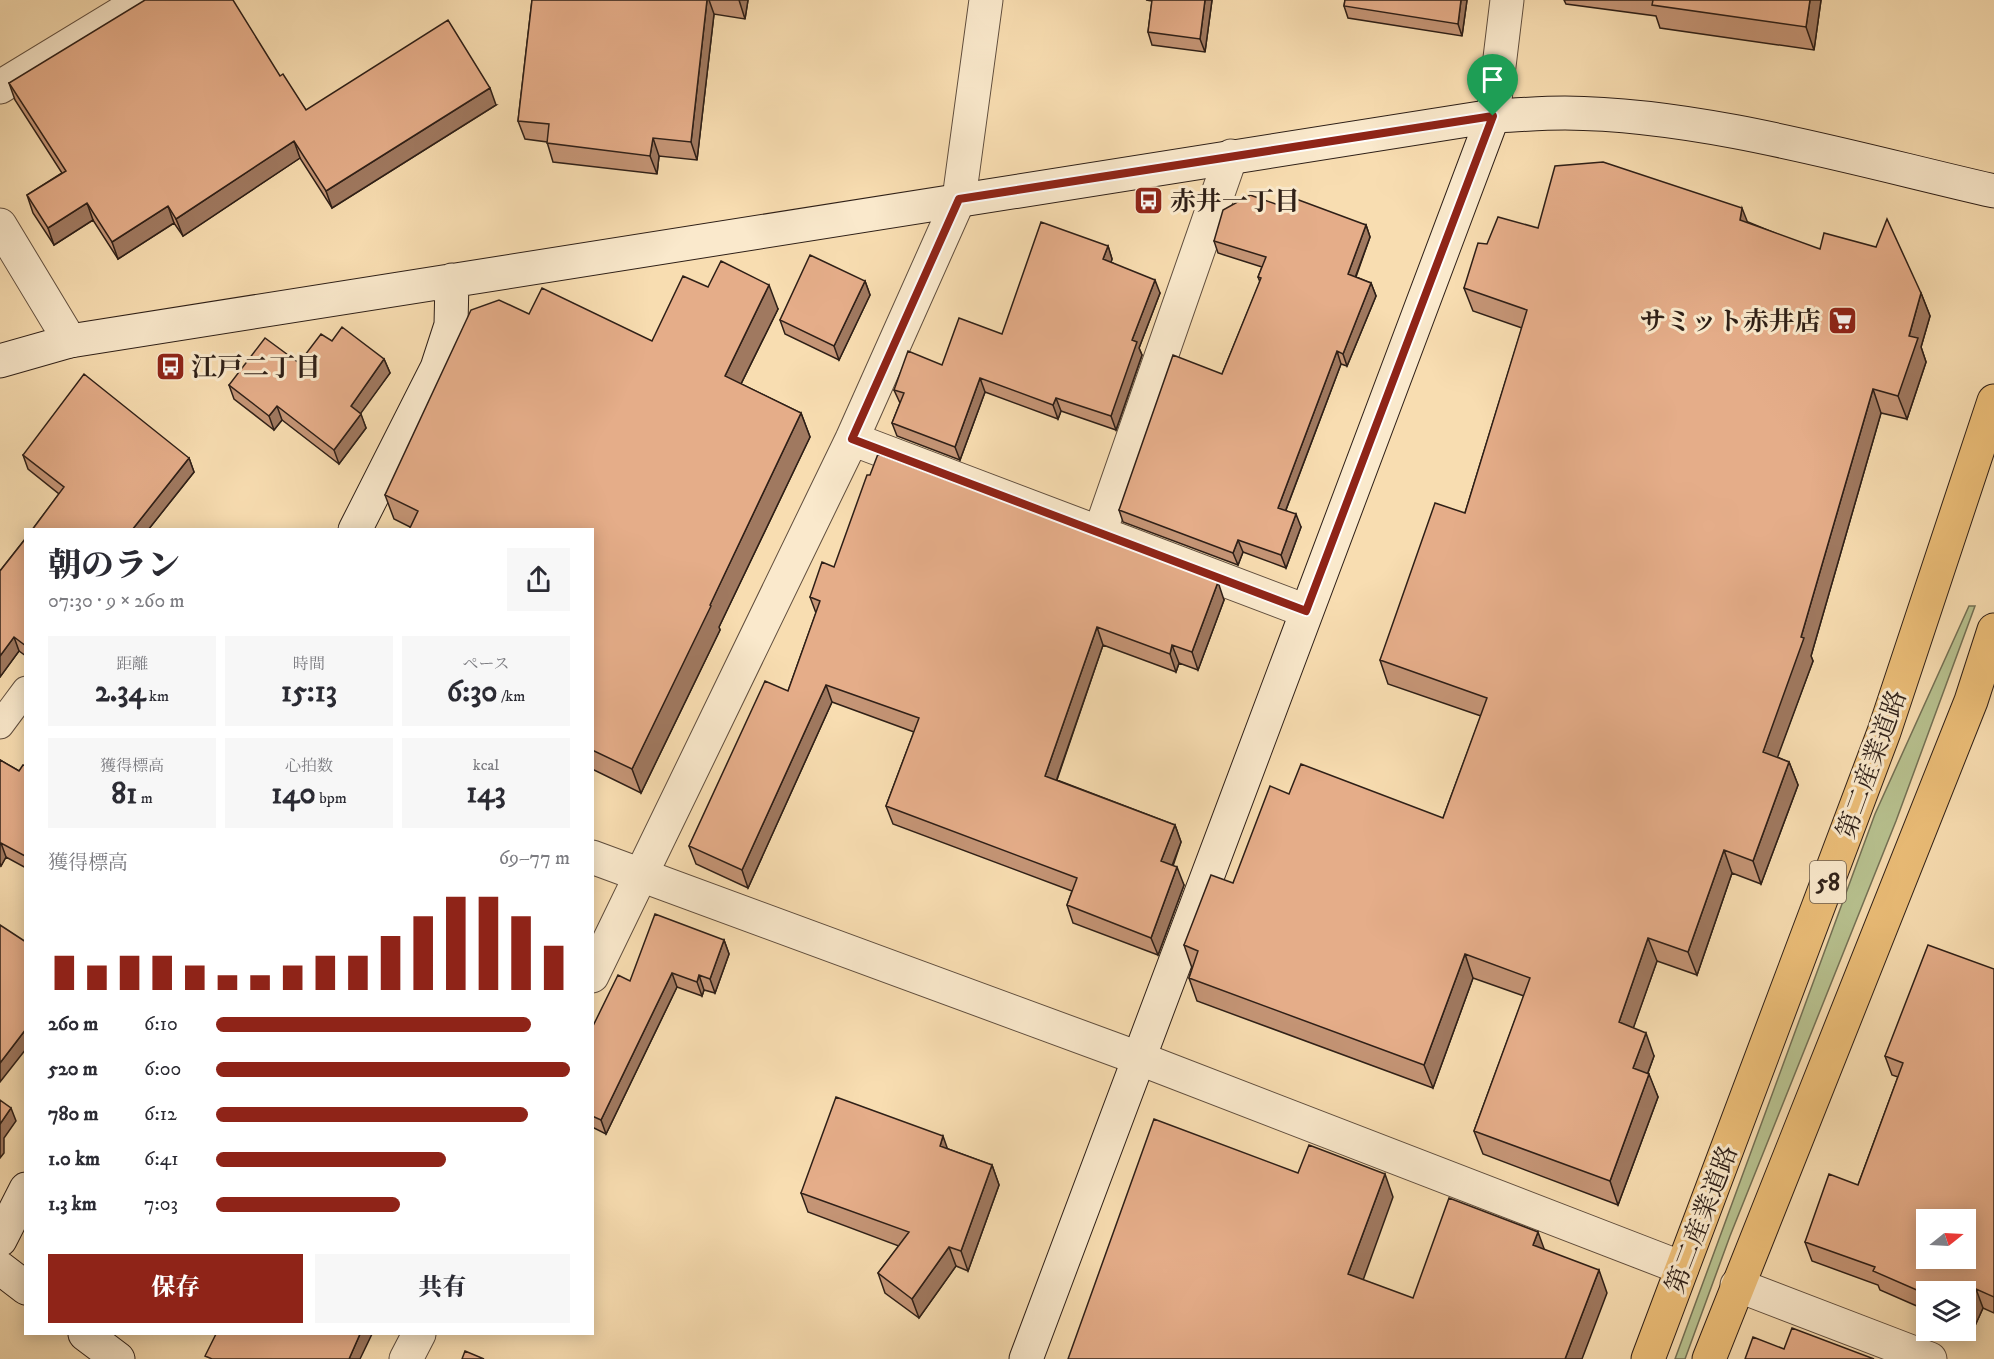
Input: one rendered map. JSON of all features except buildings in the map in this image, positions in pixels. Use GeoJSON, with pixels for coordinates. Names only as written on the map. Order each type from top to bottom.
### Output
{"type":"FeatureCollection","features":[{"type":"Feature","properties":{"kind":"main road","name":"第二産業道路"},"geometry":{"type":"LineString","coordinates":[[1648,1359],[1884,732],[1994,401]]}},
{"type":"Feature","properties":{"kind":"main road"},"geometry":{"type":"LineString","coordinates":[[1709,1359],[1971,701],[1994,630]]}},
{"type":"Feature","properties":{"kind":"street"},"geometry":{"type":"LineString","coordinates":[[0,87],[143,0]]}},
{"type":"Feature","properties":{"kind":"street"},"geometry":{"type":"LineString","coordinates":[[594,972],[852,439],[959,199],[986,0]]}},
{"type":"Feature","properties":{"kind":"street"},"geometry":{"type":"LineString","coordinates":[[1026,1359],[1493,116],[1507,0]]}},
{"type":"Feature","properties":{"kind":"street"},"geometry":{"type":"LineString","coordinates":[[0,362],[70,341],[1493,116],[1566,113],[1727,131],[1994,191]]}},
{"type":"Feature","properties":{"kind":"street"},"geometry":{"type":"LineString","coordinates":[[1100,532],[1231,156]]}},
{"type":"Feature","properties":{"kind":"street"},"geometry":{"type":"LineString","coordinates":[[0,225],[70,341]]}},
{"type":"Feature","properties":{"kind":"street"},"geometry":{"type":"LineString","coordinates":[[356,528],[437,368],[451,325],[452,280]]}},
{"type":"Feature","properties":{"kind":"street"},"geometry":{"type":"LineString","coordinates":[[852,439],[1306,611]]}},
{"type":"Feature","properties":{"kind":"street"},"geometry":{"type":"LineString","coordinates":[[594,858],[1138,1058],[1682,1268]]}},
{"type":"Feature","properties":{"kind":"street"},"geometry":{"type":"LineString","coordinates":[[0,1240],[24,1193]]}},
{"type":"Feature","properties":{"kind":"street"},"geometry":{"type":"LineString","coordinates":[[0,1268],[24,1286]]}},
{"type":"Feature","properties":{"kind":"street"},"geometry":{"type":"LineString","coordinates":[[1737,1286],[1930,1359]]}},
{"type":"Feature","properties":{"kind":"street"},"geometry":{"type":"LineString","coordinates":[[86,1335],[118,1359]]}},
{"type":"Feature","properties":{"kind":"street"},"geometry":{"type":"LineString","coordinates":[[406,1359],[418,1335]]}},
{"type":"Feature","properties":{"kind":"lane"},"geometry":{"type":"LineString","coordinates":[[0,725],[24,693]]}},
{"type":"Feature","properties":{"kind":"green space"},"geometry":{"type":"Polygon","coordinates":[[[1969,606],[1975,606],[1896,821],[1730,1236],[1685,1359],[1675,1359],[1875,814],[1969,606]]]}},
{"type":"Feature","properties":{"kind":"place","name":"赤井一丁目"},"geometry":{"type":"Point","coordinates":[1149,201]}},
{"type":"Feature","properties":{"kind":"place","name":"サミット赤井店"},"geometry":{"type":"Point","coordinates":[1842,321]}},
{"type":"Feature","properties":{"kind":"place","name":"江戸二丁目"},"geometry":{"type":"Point","coordinates":[170,367]}},
{"type":"Feature","properties":{"kind":"route"},"geometry":{"type":"LineString","coordinates":[[1493,116],[1306,611],[852,439],[959,199],[1493,116]]}}]}
